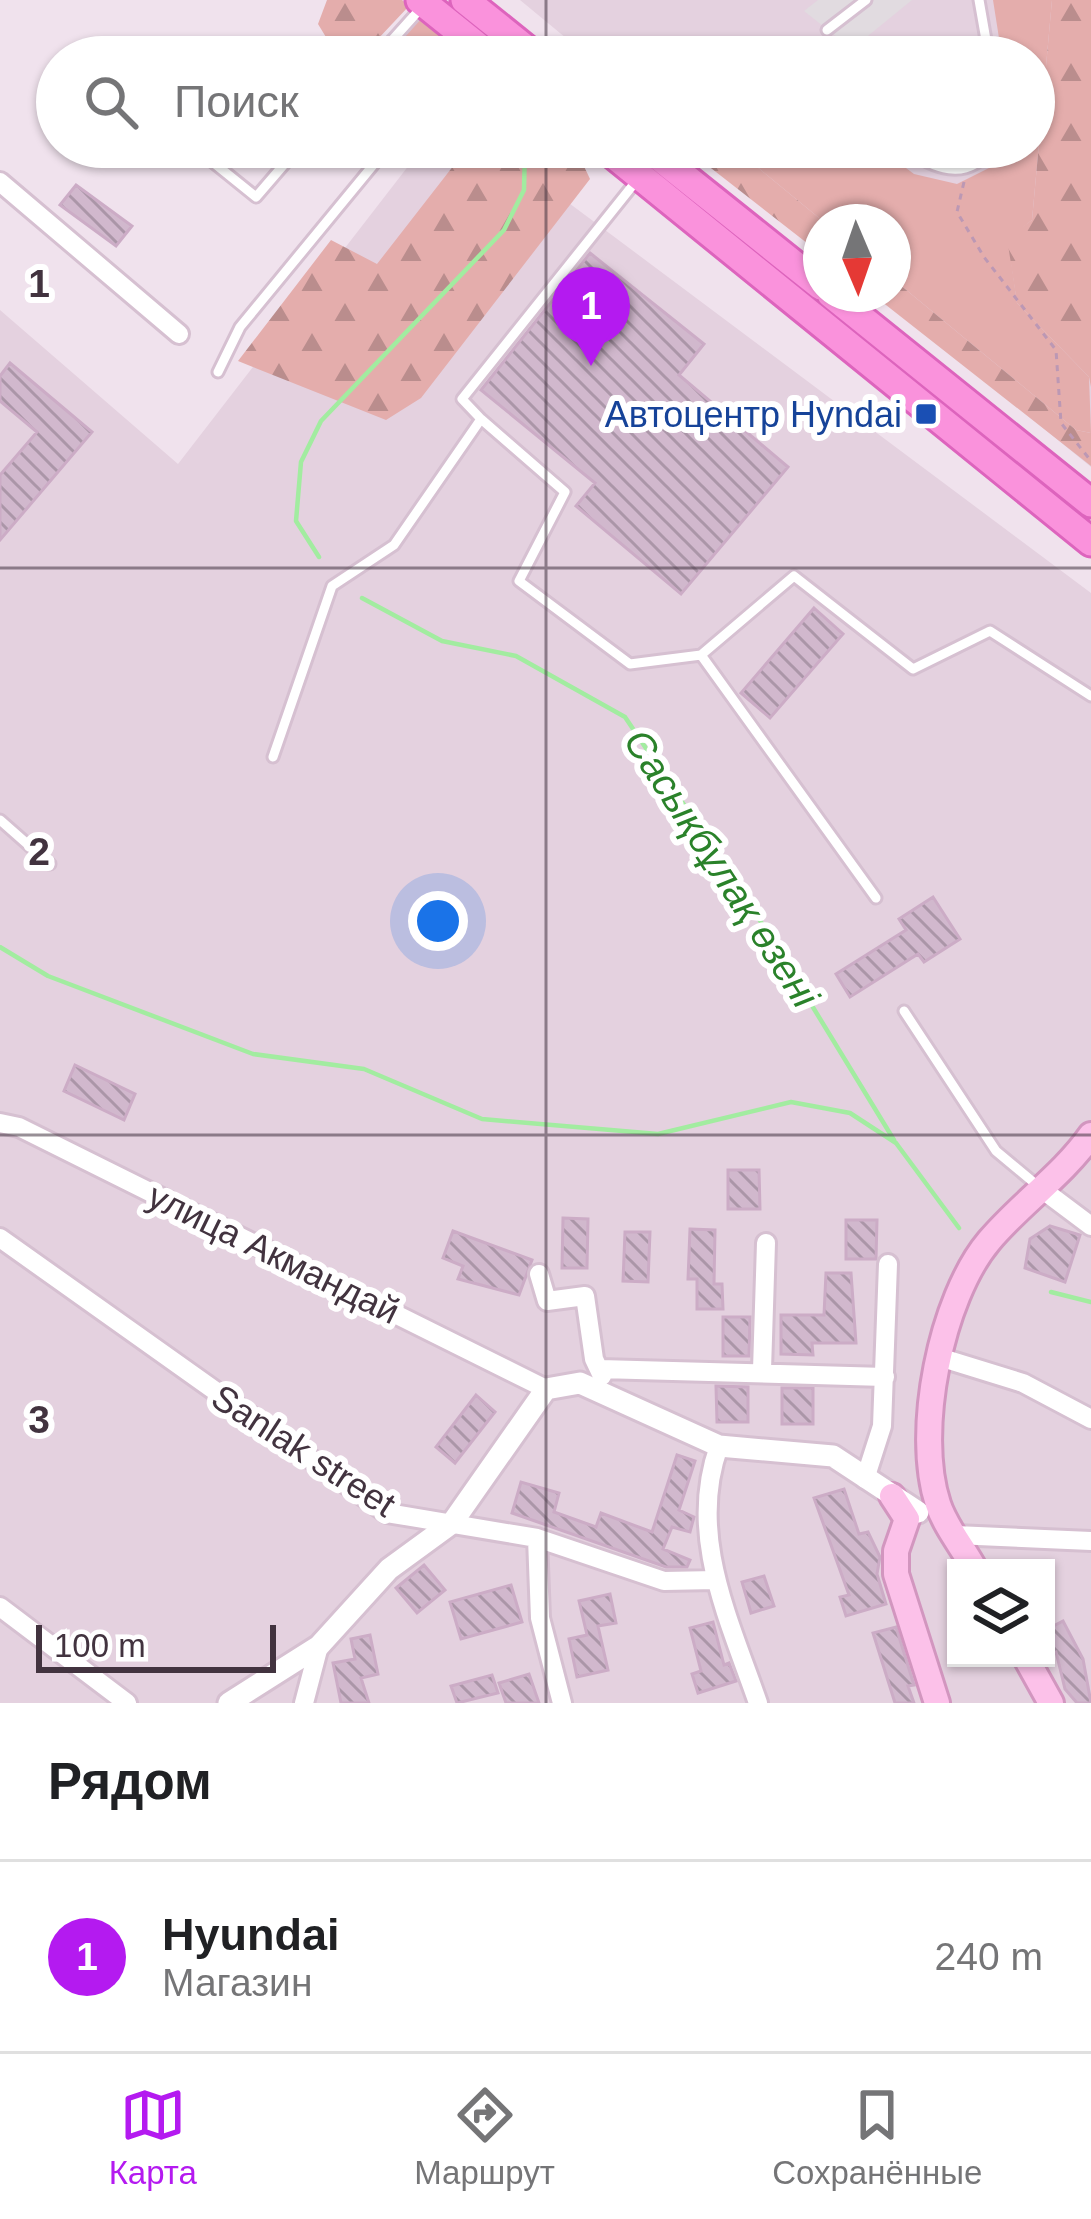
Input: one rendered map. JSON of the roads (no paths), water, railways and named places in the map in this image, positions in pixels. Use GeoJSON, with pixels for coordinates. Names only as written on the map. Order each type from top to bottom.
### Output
{"type":"FeatureCollection","features":[{"type":"Feature","properties":{"kind":"main road"},"geometry":{"type":"LineString","coordinates":[[465,0],[510,36]]}},
{"type":"Feature","properties":{"kind":"main road"},"geometry":{"type":"LineString","coordinates":[[422,2],[461,36]]}},
{"type":"Feature","properties":{"kind":"main road"},"geometry":{"type":"LineString","coordinates":[[630,168],[1091,542]]}},
{"type":"Feature","properties":{"kind":"main road"},"geometry":{"type":"LineString","coordinates":[[673,168],[803,272]]}},
{"type":"Feature","properties":{"kind":"main road"},"geometry":{"type":"LineString","coordinates":[[853,312],[1091,503]]}},
{"type":"Feature","properties":{"kind":"main road"},"geometry":{"type":"LineString","coordinates":[[969,1559],[938,1505],[933,1466],[939,1357],[955,1299],[977,1257],[1091,1135]]}},
{"type":"Feature","properties":{"kind":"main road"},"geometry":{"type":"LineString","coordinates":[[892,1496],[918,1497],[933,1466]]}},
{"type":"Feature","properties":{"kind":"main road"},"geometry":{"type":"LineString","coordinates":[[933,1466],[896,1551],[896,1574],[937,1703]]}},
{"type":"Feature","properties":{"kind":"main road"},"geometry":{"type":"LineString","coordinates":[[892,1496],[910,1521],[955,1535]]}},
{"type":"Feature","properties":{"kind":"main road"},"geometry":{"type":"LineString","coordinates":[[1031,1667],[1051,1703]]}},
{"type":"Feature","properties":{"kind":"street"},"geometry":{"type":"LineString","coordinates":[[0,182],[179,334]]}},
{"type":"Feature","properties":{"kind":"street","name":"улица Акмандай"},"geometry":{"type":"LineString","coordinates":[[0,1124],[20,1127],[546,1389]]}},
{"type":"Feature","properties":{"kind":"street"},"geometry":{"type":"LineString","coordinates":[[1043,1190],[1091,1226]]}},
{"type":"Feature","properties":{"kind":"street","name":"Sanlak street"},"geometry":{"type":"LineString","coordinates":[[0,1238],[376,1507],[537,1538],[664,1581],[716,1580]]}},
{"type":"Feature","properties":{"kind":"street"},"geometry":{"type":"LineString","coordinates":[[762,1370],[766,1243]]}},
{"type":"Feature","properties":{"kind":"street"},"geometry":{"type":"LineString","coordinates":[[866,1479],[878,1444],[885,1377],[888,1264]]}},
{"type":"Feature","properties":{"kind":"street"},"geometry":{"type":"LineString","coordinates":[[539,1274],[547,1301],[585,1296],[609,1398]]}},
{"type":"Feature","properties":{"kind":"street"},"geometry":{"type":"LineString","coordinates":[[939,1357],[1023,1384],[1091,1419]]}},
{"type":"Feature","properties":{"kind":"street"},"geometry":{"type":"LineString","coordinates":[[600,1369],[885,1377]]}},
{"type":"Feature","properties":{"kind":"street"},"geometry":{"type":"LineString","coordinates":[[229,1703],[319,1646],[389,1569],[452,1523],[546,1389],[580,1383],[719,1446],[821,1453],[892,1496]]}},
{"type":"Feature","properties":{"kind":"street"},"geometry":{"type":"LineString","coordinates":[[719,1446],[707,1478],[705,1512],[716,1580],[758,1703]]}},
{"type":"Feature","properties":{"kind":"street"},"geometry":{"type":"LineString","coordinates":[[955,1535],[1091,1540]]}},
{"type":"Feature","properties":{"kind":"street"},"geometry":{"type":"LineString","coordinates":[[537,1538],[540,1618],[562,1703]]}},
{"type":"Feature","properties":{"kind":"street"},"geometry":{"type":"LineString","coordinates":[[0,1607],[127,1703]]}},
{"type":"Feature","properties":{"kind":"street"},"geometry":{"type":"LineString","coordinates":[[304,1703],[319,1646]]}},
{"type":"Feature","properties":{"kind":"lane"},"geometry":{"type":"LineString","coordinates":[[827,30],[866,0]]}},
{"type":"Feature","properties":{"kind":"lane"},"geometry":{"type":"LineString","coordinates":[[979,0],[985,36]]}},
{"type":"Feature","properties":{"kind":"lane"},"geometry":{"type":"LineString","coordinates":[[394,36],[422,2]]}},
{"type":"Feature","properties":{"kind":"lane"},"geometry":{"type":"LineString","coordinates":[[221,168],[256,196],[281,168]]}},
{"type":"Feature","properties":{"kind":"lane"},"geometry":{"type":"LineString","coordinates":[[218,372],[240,326],[371,168]]}},
{"type":"Feature","properties":{"kind":"lane"},"geometry":{"type":"LineString","coordinates":[[640,176],[462,399],[566,492],[519,581],[630,664],[701,655],[794,576],[914,669],[990,632],[1091,696]]}},
{"type":"Feature","properties":{"kind":"lane"},"geometry":{"type":"LineString","coordinates":[[273,757],[332,586],[394,545],[481,419]]}},
{"type":"Feature","properties":{"kind":"lane"},"geometry":{"type":"LineString","coordinates":[[701,655],[876,898]]}},
{"type":"Feature","properties":{"kind":"lane"},"geometry":{"type":"LineString","coordinates":[[0,820],[50,864]]}},
{"type":"Feature","properties":{"kind":"lane"},"geometry":{"type":"LineString","coordinates":[[904,1011],[995,1151],[1043,1190]]}},
{"type":"Feature","properties":{"kind":"waterway","name":"Сасықбұлақ өзені"},"geometry":{"type":"LineString","coordinates":[[319,557],[296,521],[301,462],[321,421],[504,230],[524,190],[525,168]]}},
{"type":"Feature","properties":{"kind":"waterway","name":"Сасықбұлақ өзені"},"geometry":{"type":"LineString","coordinates":[[362,598],[442,641],[516,656],[625,717],[742,891],[894,1140]]}},
{"type":"Feature","properties":{"kind":"waterway"},"geometry":{"type":"LineString","coordinates":[[0,947],[48,976],[253,1054],[364,1069],[482,1119],[658,1134],[791,1102],[850,1113],[896,1143],[959,1228]]}},
{"type":"Feature","properties":{"kind":"waterway"},"geometry":{"type":"LineString","coordinates":[[1051,1292],[1091,1302]]}},
{"type":"Feature","properties":{"kind":"place","name":"Hyundai"},"geometry":{"type":"Point","coordinates":[591,366]}},
{"type":"Feature","properties":{"kind":"place","name":"Автоцентр Hyndai"},"geometry":{"type":"Point","coordinates":[926,414]}}]}
